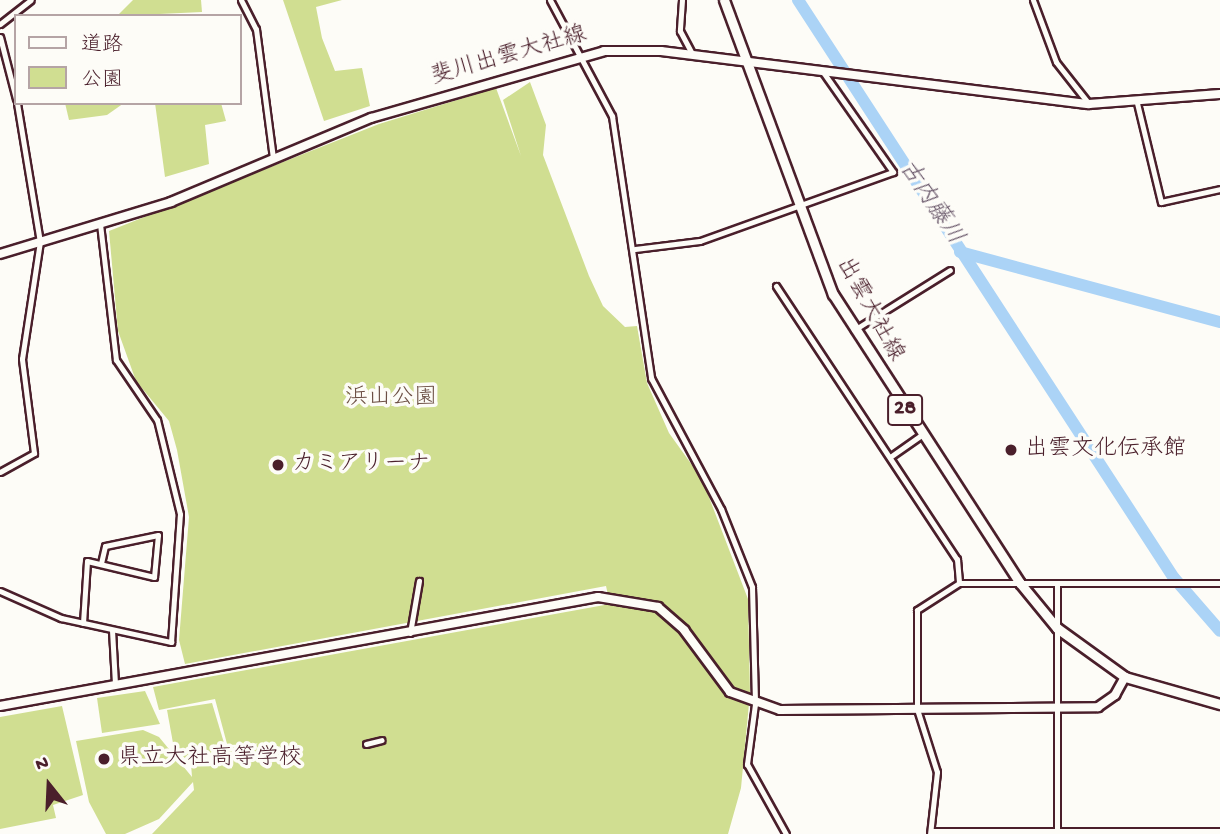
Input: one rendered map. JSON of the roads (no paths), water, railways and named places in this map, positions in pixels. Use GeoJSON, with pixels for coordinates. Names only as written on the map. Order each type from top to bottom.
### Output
{"type":"FeatureCollection","features":[{"type":"Feature","properties":{"kind":"main road","name":"出雲大社線"},"geometry":{"type":"LineString","coordinates":[[724,0],[800,204],[854,330],[1020,583],[1057,628],[1125,677],[1220,704]]}},
{"type":"Feature","properties":{"kind":"main road","name":"斐川出雲大社線"},"geometry":{"type":"LineString","coordinates":[[0,254],[100,224],[371,118],[576,55],[637,49],[692,54],[1089,104],[1137,103],[1220,94]]}},
{"type":"Feature","properties":{"kind":"main road"},"geometry":{"type":"LineString","coordinates":[[0,706],[410,634],[598,597],[646,601],[684,630],[717,681],[755,704],[917,709],[1057,708],[1108,703],[1125,677]]}},
{"type":"Feature","properties":{"kind":"street"},"geometry":{"type":"LineString","coordinates":[[0,24],[31,0]]}},
{"type":"Feature","properties":{"kind":"street"},"geometry":{"type":"LineString","coordinates":[[240,0],[256,29],[273,158]]}},
{"type":"Feature","properties":{"kind":"street"},"geometry":{"type":"LineString","coordinates":[[551,0],[576,55],[612,116],[635,249],[637,310],[651,378],[721,509],[752,587],[755,704],[747,764],[786,834]]}},
{"type":"Feature","properties":{"kind":"street"},"geometry":{"type":"LineString","coordinates":[[682,0],[680,31],[692,54]]}},
{"type":"Feature","properties":{"kind":"street"},"geometry":{"type":"LineString","coordinates":[[1033,0],[1056,62],[1089,104]]}},
{"type":"Feature","properties":{"kind":"street"},"geometry":{"type":"LineString","coordinates":[[0,37],[14,93]]}},
{"type":"Feature","properties":{"kind":"street"},"geometry":{"type":"LineString","coordinates":[[635,249],[700,241],[893,172],[825,72]]}},
{"type":"Feature","properties":{"kind":"street"},"geometry":{"type":"LineString","coordinates":[[1137,103],[1161,202],[1220,189]]}},
{"type":"Feature","properties":{"kind":"street"},"geometry":{"type":"LineString","coordinates":[[0,472],[34,453],[22,359],[40,242],[17,105]]}},
{"type":"Feature","properties":{"kind":"street"},"geometry":{"type":"LineString","coordinates":[[0,591],[83,624],[171,642],[180,514],[157,420],[116,360],[100,224]]}},
{"type":"Feature","properties":{"kind":"street"},"geometry":{"type":"LineString","coordinates":[[854,330],[950,270]]}},
{"type":"Feature","properties":{"kind":"street"},"geometry":{"type":"LineString","coordinates":[[776,286],[957,559],[959,583]]}},
{"type":"Feature","properties":{"kind":"street"},"geometry":{"type":"LineString","coordinates":[[890,457],[922,435]]}},
{"type":"Feature","properties":{"kind":"street"},"geometry":{"type":"LineString","coordinates":[[83,624],[87,561],[154,577],[158,535],[105,546],[101,564]]}},
{"type":"Feature","properties":{"kind":"street"},"geometry":{"type":"LineString","coordinates":[[410,634],[419,581]]}},
{"type":"Feature","properties":{"kind":"street"},"geometry":{"type":"LineString","coordinates":[[1220,583],[959,583],[917,610],[917,709],[937,772],[931,833],[1220,831]]}},
{"type":"Feature","properties":{"kind":"street"},"geometry":{"type":"LineString","coordinates":[[1057,583],[1057,833]]}},
{"type":"Feature","properties":{"kind":"street"},"geometry":{"type":"LineString","coordinates":[[112,631],[115,684]]}},
{"type":"Feature","properties":{"kind":"street"},"geometry":{"type":"LineString","coordinates":[[366,744],[382,740]]}},
{"type":"Feature","properties":{"kind":"waterway"},"geometry":{"type":"LineString","coordinates":[[798,0],[1174,578],[1220,631]]}},
{"type":"Feature","properties":{"kind":"waterway","name":"古内藤川"},"geometry":{"type":"LineString","coordinates":[[960,252],[1220,322]]}},
{"type":"Feature","properties":{"kind":"place","name":"出雲文化伝承館"},"geometry":{"type":"Point","coordinates":[1011,450]}},
{"type":"Feature","properties":{"kind":"place","name":"カミアリーナ"},"geometry":{"type":"Point","coordinates":[278,465]}},
{"type":"Feature","properties":{"kind":"place","name":"県立大社高等学校"},"geometry":{"type":"Point","coordinates":[104,759]}},
{"type":"Feature","properties":{"kind":"park label","name":"浜山公園"},"geometry":{"type":"Point","coordinates":[391,399]}}]}
